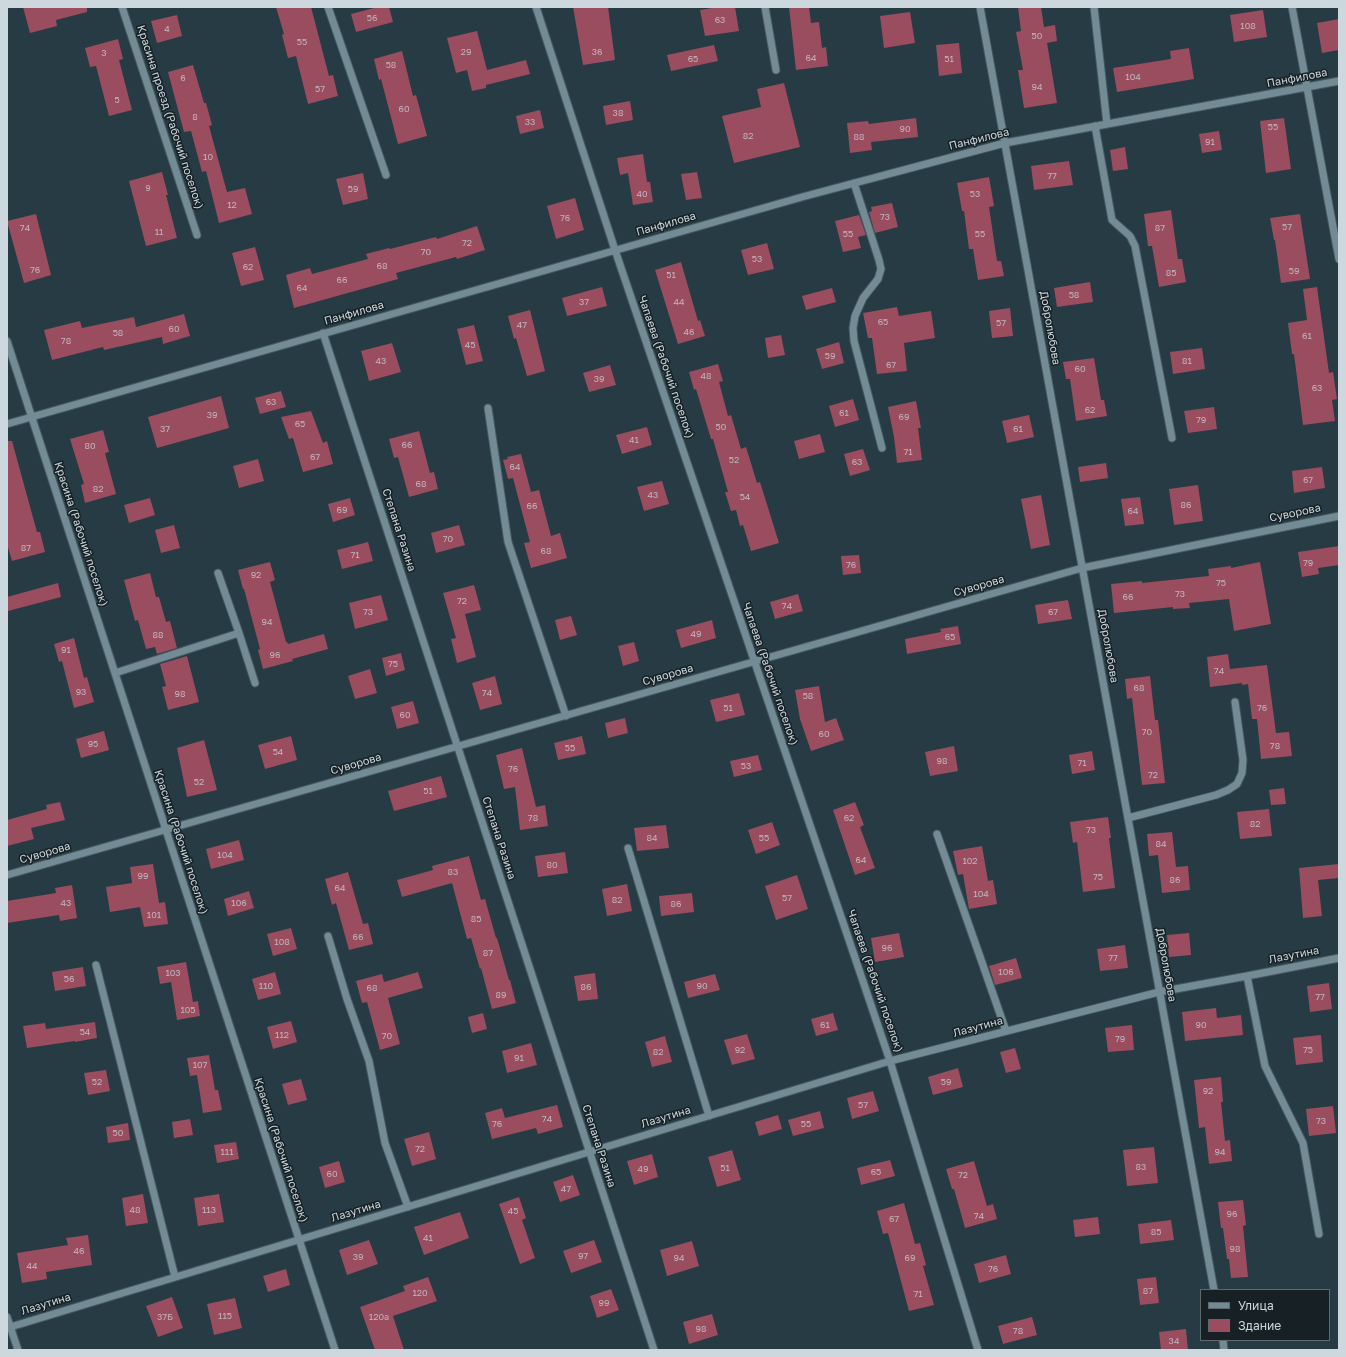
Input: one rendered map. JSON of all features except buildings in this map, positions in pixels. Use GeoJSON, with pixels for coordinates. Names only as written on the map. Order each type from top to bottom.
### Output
{"type":"FeatureCollection","features":[{"type":"Feature","properties":{"kind":"street","name":"Красина проезд (Рабочий поселок)"},"geometry":{"type":"LineString","coordinates":[[122,7],[197,235]]}},
{"type":"Feature","properties":{"kind":"street"},"geometry":{"type":"LineString","coordinates":[[328,7],[386,175]]}},
{"type":"Feature","properties":{"kind":"street","name":"Чапаева (Рабочий поселок)"},"geometry":{"type":"LineString","coordinates":[[536,7],[615,250],[890,1061],[978,1350]]}},
{"type":"Feature","properties":{"kind":"street"},"geometry":{"type":"LineString","coordinates":[[764,7],[776,70]]}},
{"type":"Feature","properties":{"kind":"street","name":"Добролюбова"},"geometry":{"type":"LineString","coordinates":[[980,7],[1214,1289]]}},
{"type":"Feature","properties":{"kind":"street"},"geometry":{"type":"LineString","coordinates":[[1094,7],[1107,124]]}},
{"type":"Feature","properties":{"kind":"street"},"geometry":{"type":"LineString","coordinates":[[1292,7],[1339,259]]}},
{"type":"Feature","properties":{"kind":"street","name":"Панфилова"},"geometry":{"type":"LineString","coordinates":[[7,424],[615,250],[854,183],[1005,143],[1339,81]]}},
{"type":"Feature","properties":{"kind":"street"},"geometry":{"type":"LineString","coordinates":[[1095,126],[1112,220],[1130,236],[1135,246],[1172,438]]}},
{"type":"Feature","properties":{"kind":"street"},"geometry":{"type":"LineString","coordinates":[[854,183],[881,269],[878,279],[863,298],[855,316],[853,328],[854,341],[882,448]]}},
{"type":"Feature","properties":{"kind":"street","name":"Степана Разина"},"geometry":{"type":"LineString","coordinates":[[323,333],[654,1350]]}},
{"type":"Feature","properties":{"kind":"street","name":"Красина (Рабочий поселок)"},"geometry":{"type":"LineString","coordinates":[[7,341],[335,1350]]}},
{"type":"Feature","properties":{"kind":"street"},"geometry":{"type":"LineString","coordinates":[[488,408],[508,542],[566,716]]}},
{"type":"Feature","properties":{"kind":"street","name":"Суворова"},"geometry":{"type":"LineString","coordinates":[[7,875],[1082,568],[1339,516]]}},
{"type":"Feature","properties":{"kind":"street"},"geometry":{"type":"LineString","coordinates":[[218,572],[255,684]]}},
{"type":"Feature","properties":{"kind":"street"},"geometry":{"type":"LineString","coordinates":[[115,673],[239,633]]}},
{"type":"Feature","properties":{"kind":"street"},"geometry":{"type":"LineString","coordinates":[[1128,818],[1216,795],[1238,784],[1242,773],[1243,760],[1235,702]]}},
{"type":"Feature","properties":{"kind":"street"},"geometry":{"type":"LineString","coordinates":[[937,834],[1006,1031]]}},
{"type":"Feature","properties":{"kind":"street"},"geometry":{"type":"LineString","coordinates":[[628,848],[709,1116]]}},
{"type":"Feature","properties":{"kind":"street"},"geometry":{"type":"LineString","coordinates":[[328,936],[347,999],[369,1061],[385,1143],[408,1207]]}},
{"type":"Feature","properties":{"kind":"street","name":"Лазутина"},"geometry":{"type":"LineString","coordinates":[[9,1327],[890,1061],[1159,992],[1339,958]]}},
{"type":"Feature","properties":{"kind":"street"},"geometry":{"type":"LineString","coordinates":[[96,965],[175,1277]]}},
{"type":"Feature","properties":{"kind":"street"},"geometry":{"type":"LineString","coordinates":[[1247,976],[1265,1066],[1303,1143],[1319,1234]]}},
{"type":"Feature","properties":{"kind":"street"},"geometry":{"type":"LineString","coordinates":[[7,1317],[9,1327],[18,1350]]}}]}
